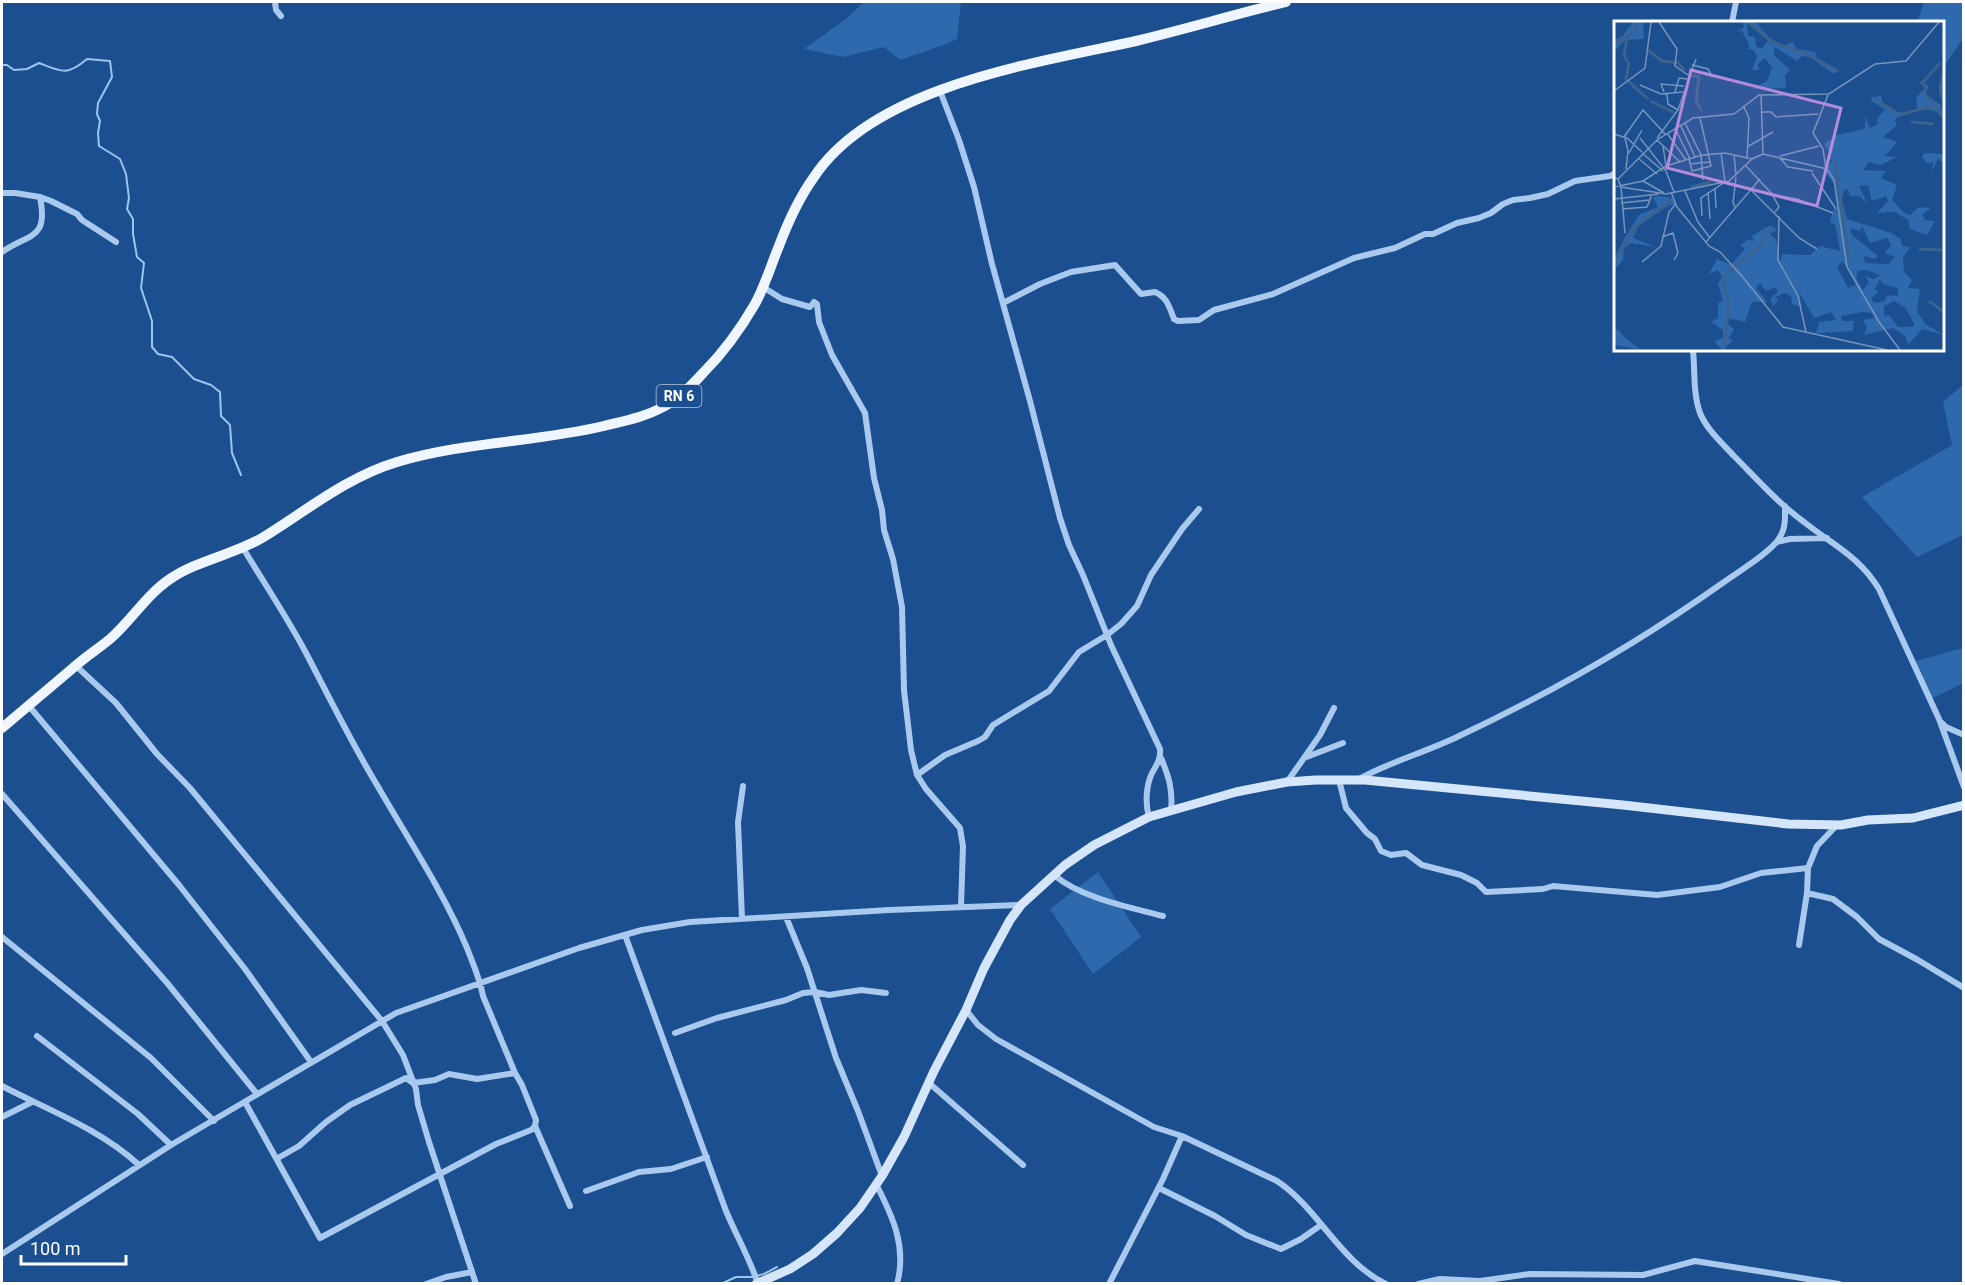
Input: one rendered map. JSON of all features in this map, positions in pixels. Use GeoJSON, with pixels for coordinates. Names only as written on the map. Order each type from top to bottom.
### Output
{"type":"FeatureCollection","features":[{"type":"Feature","properties":{"kind":"main road","name":"RN 6"},"geometry":{"type":"LineString","coordinates":[[2,728],[75,665],[111,638],[168,580],[181,572],[259,540],[336,490],[373,471],[424,456],[578,432],[641,417],[665,406],[693,383],[726,346],[755,303],[796,207],[814,176],[838,148],[875,121],[911,102],[995,72],[1138,40],[1286,2]]}},
{"type":"Feature","properties":{"kind":"main road"},"geometry":{"type":"LineString","coordinates":[[757,1280],[790,1269],[813,1254],[860,1208],[882,1176],[904,1137],[984,968],[1010,920],[1021,905],[1054,875],[1094,845],[1149,818],[1236,792],[1287,782],[1339,780],[1623,805],[1788,824],[1837,825],[1868,820],[1912,818],[1964,805]]}},
{"type":"Feature","properties":{"kind":"street"},"geometry":{"type":"LineString","coordinates":[[275,2],[276,10],[281,16]]}},
{"type":"Feature","properties":{"kind":"street"},"geometry":{"type":"LineString","coordinates":[[1732,21],[1736,2]]}},
{"type":"Feature","properties":{"kind":"street"},"geometry":{"type":"LineString","coordinates":[[940,91],[974,187],[1060,518],[1107,636],[1160,749],[1173,794],[1171,811]]}},
{"type":"Feature","properties":{"kind":"street"},"geometry":{"type":"LineString","coordinates":[[1003,303],[1040,284],[1071,272],[1115,265],[1141,294],[1155,292],[1164,298],[1169,303],[1174,319],[1192,322],[1214,310],[1273,294],[1354,258],[1395,248],[1425,234],[1433,234],[1457,223],[1479,218],[1513,200],[1548,194],[1575,181],[1614,174]]}},
{"type":"Feature","properties":{"kind":"street"},"geometry":{"type":"LineString","coordinates":[[2,193],[40,197],[77,214],[82,220],[116,242]]}},
{"type":"Feature","properties":{"kind":"street"},"geometry":{"type":"LineString","coordinates":[[2,252],[36,234],[41,224],[40,197]]}},
{"type":"Feature","properties":{"kind":"street"},"geometry":{"type":"LineString","coordinates":[[763,286],[782,299],[810,307],[814,302],[817,304],[819,322],[832,355],[865,413],[874,478],[902,607],[904,690],[911,750],[917,775],[926,789],[960,828],[963,846],[961,907]]}},
{"type":"Feature","properties":{"kind":"street"},"geometry":{"type":"LineString","coordinates":[[1693,351],[1697,404],[1711,431],[1785,506],[1858,562],[1879,589],[1939,719],[1964,787]]}},
{"type":"Feature","properties":{"kind":"street"},"geometry":{"type":"LineString","coordinates":[[1358,780],[1457,738],[1564,682],[1692,605],[1777,542],[1786,527],[1785,506]]}},
{"type":"Feature","properties":{"kind":"street"},"geometry":{"type":"LineString","coordinates":[[917,775],[945,755],[985,737],[993,725],[1049,691],[1079,652],[1107,636],[1121,624],[1137,606],[1151,575],[1182,529],[1199,509]]}},
{"type":"Feature","properties":{"kind":"street"},"geometry":{"type":"LineString","coordinates":[[1777,542],[1790,538],[1827,538]]}},
{"type":"Feature","properties":{"kind":"street"},"geometry":{"type":"LineString","coordinates":[[243,548],[305,651],[376,784],[439,887],[454,918],[514,1073],[532,1109],[536,1120],[535,1126],[570,1206]]}},
{"type":"Feature","properties":{"kind":"street"},"geometry":{"type":"LineString","coordinates":[[75,665],[116,704],[157,754],[189,788],[382,1021],[403,1056],[413,1083],[429,1142],[476,1284]]}},
{"type":"Feature","properties":{"kind":"street"},"geometry":{"type":"LineString","coordinates":[[29,706],[179,885],[238,960],[311,1062]]}},
{"type":"Feature","properties":{"kind":"street"},"geometry":{"type":"LineString","coordinates":[[1287,782],[1320,735],[1334,708]]}},
{"type":"Feature","properties":{"kind":"street"},"geometry":{"type":"LineString","coordinates":[[1939,719],[1946,728],[1964,735]]}},
{"type":"Feature","properties":{"kind":"street"},"geometry":{"type":"LineString","coordinates":[[1304,758],[1343,743]]}},
{"type":"Feature","properties":{"kind":"street"},"geometry":{"type":"LineString","coordinates":[[1149,818],[1146,807],[1147,794],[1151,776],[1161,758]]}},
{"type":"Feature","properties":{"kind":"street"},"geometry":{"type":"LineString","coordinates":[[1339,780],[1346,808],[1367,833],[1376,839],[1381,851],[1391,855],[1406,853],[1422,865],[1461,875],[1477,883],[1486,892],[1543,889],[1553,886],[1657,895],[1720,887],[1761,873],[1808,868]]}},
{"type":"Feature","properties":{"kind":"street"},"geometry":{"type":"LineString","coordinates":[[742,919],[738,822],[743,786]]}},
{"type":"Feature","properties":{"kind":"street"},"geometry":{"type":"LineString","coordinates":[[2,794],[140,951],[256,1094]]}},
{"type":"Feature","properties":{"kind":"street"},"geometry":{"type":"LineString","coordinates":[[1799,945],[1807,893],[1808,868],[1817,846],[1837,825]]}},
{"type":"Feature","properties":{"kind":"street"},"geometry":{"type":"LineString","coordinates":[[1054,875],[1065,885],[1088,894],[1163,916]]}},
{"type":"Feature","properties":{"kind":"street"},"geometry":{"type":"LineString","coordinates":[[1807,893],[1833,899],[1857,917],[1879,939],[1964,988]]}},
{"type":"Feature","properties":{"kind":"street"},"geometry":{"type":"LineString","coordinates":[[2,1254],[171,1145],[396,1013],[579,948],[625,935],[690,922],[1021,905]]}},
{"type":"Feature","properties":{"kind":"street"},"geometry":{"type":"LineString","coordinates":[[786,917],[815,992],[836,1058],[882,1176]]}},
{"type":"Feature","properties":{"kind":"street"},"geometry":{"type":"LineString","coordinates":[[625,935],[735,1232],[757,1280]]}},
{"type":"Feature","properties":{"kind":"street"},"geometry":{"type":"LineString","coordinates":[[2,936],[151,1058],[214,1121]]}},
{"type":"Feature","properties":{"kind":"street"},"geometry":{"type":"LineString","coordinates":[[675,1033],[738,1011],[786,1000],[802,993],[829,994],[861,990],[886,993]]}},
{"type":"Feature","properties":{"kind":"street"},"geometry":{"type":"LineString","coordinates":[[966,1010],[978,1025],[996,1039],[1154,1127],[1182,1136],[1277,1180],[1290,1191],[1358,1265],[1375,1280],[1386,1284]]}},
{"type":"Feature","properties":{"kind":"street"},"geometry":{"type":"LineString","coordinates":[[37,1036],[138,1114],[171,1145]]}},
{"type":"Feature","properties":{"kind":"street"},"geometry":{"type":"LineString","coordinates":[[278,1158],[299,1146],[350,1105],[406,1078],[413,1083],[435,1080],[449,1074],[477,1078],[514,1073]]}},
{"type":"Feature","properties":{"kind":"street"},"geometry":{"type":"LineString","coordinates":[[929,1083],[1023,1165]]}},
{"type":"Feature","properties":{"kind":"street"},"geometry":{"type":"LineString","coordinates":[[2,1086],[100,1136],[139,1165]]}},
{"type":"Feature","properties":{"kind":"street"},"geometry":{"type":"LineString","coordinates":[[2,1117],[32,1102]]}},
{"type":"Feature","properties":{"kind":"street"},"geometry":{"type":"LineString","coordinates":[[246,1102],[320,1238],[496,1144],[531,1130],[535,1126]]}},
{"type":"Feature","properties":{"kind":"street"},"geometry":{"type":"LineString","coordinates":[[1109,1284],[1159,1188],[1182,1136]]}},
{"type":"Feature","properties":{"kind":"street"},"geometry":{"type":"LineString","coordinates":[[586,1191],[639,1172],[671,1169],[707,1157]]}},
{"type":"Feature","properties":{"kind":"street"},"geometry":{"type":"LineString","coordinates":[[876,1185],[892,1215],[900,1243],[901,1269],[897,1284]]}},
{"type":"Feature","properties":{"kind":"street"},"geometry":{"type":"LineString","coordinates":[[1159,1188],[1215,1216],[1246,1235],[1281,1249],[1321,1225]]}},
{"type":"Feature","properties":{"kind":"street"},"geometry":{"type":"LineString","coordinates":[[1418,1284],[1440,1279],[1482,1282],[1538,1274],[1643,1275],[1695,1261],[1839,1284]]}},
{"type":"Feature","properties":{"kind":"street"},"geometry":{"type":"LineString","coordinates":[[426,1284],[446,1276],[472,1272]]}},
{"type":"Feature","properties":{"kind":"shaded area"},"geometry":{"type":"Polygon","coordinates":[[[864,2],[961,2],[957,39],[900,60],[884,47],[843,57],[804,49],[846,19],[864,2]]]}},
{"type":"Feature","properties":{"kind":"shaded area"},"geometry":{"type":"Polygon","coordinates":[[[1924,2],[1963,2],[1963,38],[1944,66],[1944,21],[1917,21],[1924,2]]]}},
{"type":"Feature","properties":{"kind":"shaded area"},"geometry":{"type":"Polygon","coordinates":[[[1963,385],[1963,535],[1917,557],[1862,497],[1952,445],[1943,402],[1963,385]]]}},
{"type":"Feature","properties":{"kind":"shaded area"},"geometry":{"type":"Polygon","coordinates":[[[1963,648],[1963,683],[1931,699],[1916,661],[1963,648]]]}},
{"type":"Feature","properties":{"kind":"shaded area"},"geometry":{"type":"Polygon","coordinates":[[[1098,872],[1141,937],[1093,974],[1050,909],[1098,872]]]}},
{"type":"Feature","properties":{"kind":"waterway"},"geometry":{"type":"LineString","coordinates":[[2,65],[7,65],[14,70],[27,69],[39,63],[64,71],[74,68],[87,59],[110,61],[112,77],[98,103],[99,146],[120,159],[126,174],[129,198],[127,209],[133,219],[137,257],[144,263],[141,288],[152,321],[152,347],[158,354],[172,357],[194,379],[211,385],[220,392],[221,416],[230,425],[232,453],[241,475]]}},
{"type":"Feature","properties":{"kind":"waterway"},"geometry":{"type":"LineString","coordinates":[[721,1284],[736,1277],[764,1274],[777,1267]]}}]}
